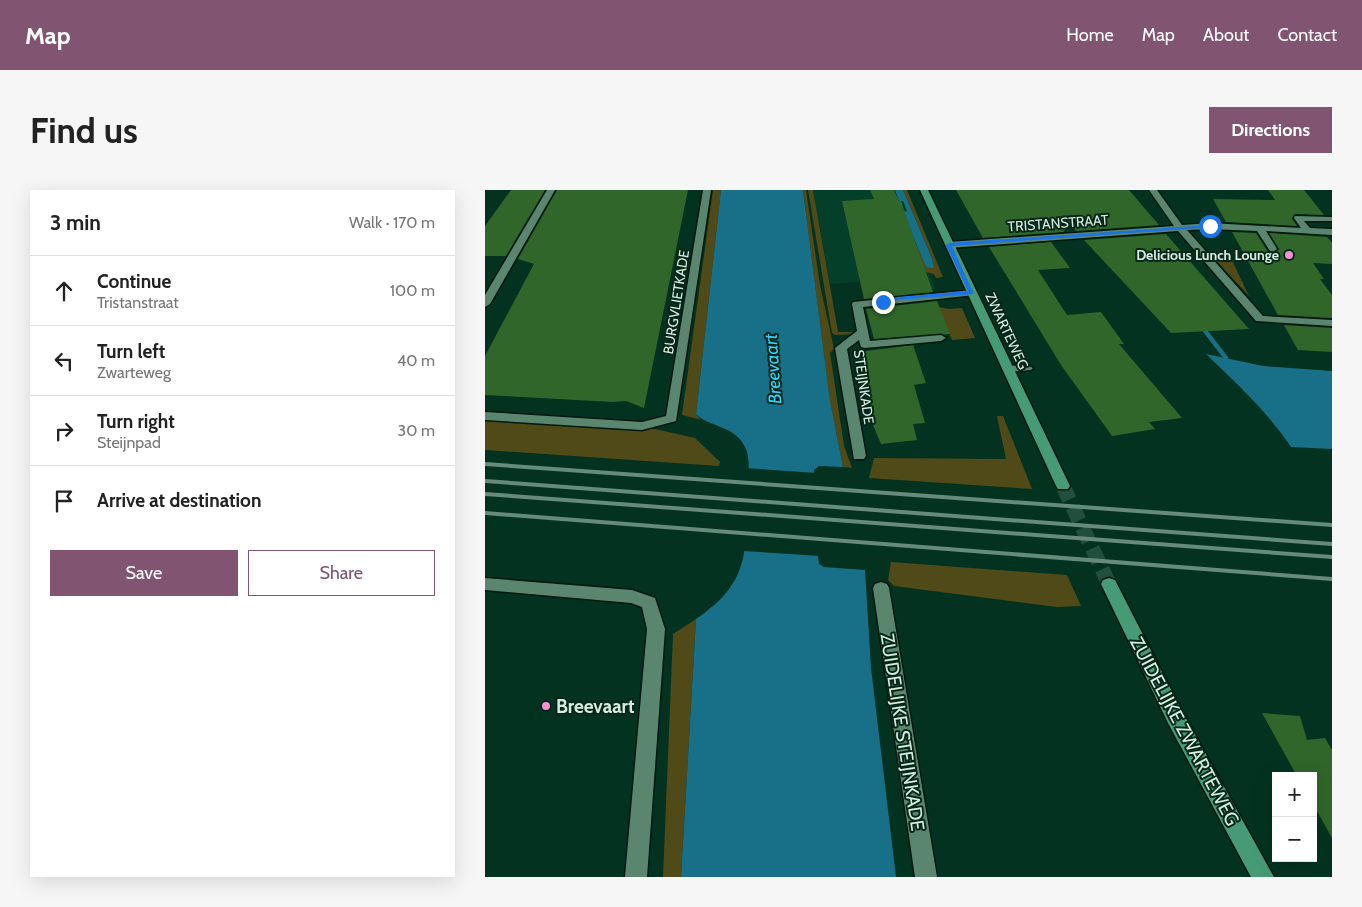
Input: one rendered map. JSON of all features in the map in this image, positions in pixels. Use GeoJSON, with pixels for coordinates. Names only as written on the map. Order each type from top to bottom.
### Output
{"type":"FeatureCollection","features":[{"type":"Feature","properties":{"kind":"main road","name":"ZWARTEWEG"},"geometry":{"type":"LineString","coordinates":[[924,190],[1063,486]]}},
{"type":"Feature","properties":{"kind":"main road","name":"ZUIDELIJKE ZWARTEWEG"},"geometry":{"type":"LineString","coordinates":[[1109,584],[1175,717],[1263,877]]}},
{"type":"Feature","properties":{"kind":"street"},"geometry":{"type":"LineString","coordinates":[[485,304],[551,190]]}},
{"type":"Feature","properties":{"kind":"street","name":"BURGVLIETKADE"},"geometry":{"type":"LineString","coordinates":[[485,416],[642,426],[672,418],[707,190]]}},
{"type":"Feature","properties":{"kind":"street"},"geometry":{"type":"LineString","coordinates":[[1153,190],[1180,228],[1260,319],[1332,323]]}},
{"type":"Feature","properties":{"kind":"street"},"geometry":{"type":"LineString","coordinates":[[1308,231],[1299,218],[1332,219]]}},
{"type":"Feature","properties":{"kind":"street","name":"TRISTANSTRAAT"},"geometry":{"type":"LineString","coordinates":[[949,245],[1210,226],[1332,232]]}},
{"type":"Feature","properties":{"kind":"street"},"geometry":{"type":"LineString","coordinates":[[1260,228],[1273,249]]}},
{"type":"Feature","properties":{"kind":"street"},"geometry":{"type":"LineString","coordinates":[[941,338],[865,345],[857,304],[972,293]]}},
{"type":"Feature","properties":{"kind":"street","name":"STEIJNKADE"},"geometry":{"type":"LineString","coordinates":[[859,456],[841,348],[863,332]]}},
{"type":"Feature","properties":{"kind":"street"},"geometry":{"type":"LineString","coordinates":[[1008,370],[1027,368]]}},
{"type":"Feature","properties":{"kind":"street"},"geometry":{"type":"LineString","coordinates":[[485,584],[632,597],[649,603],[657,629],[636,877]]}},
{"type":"Feature","properties":{"kind":"street","name":"ZUIDELIJKE STEIJNKADE"},"geometry":{"type":"LineString","coordinates":[[881,588],[926,877]]}},
{"type":"Feature","properties":{"kind":"shaded area"},"geometry":{"type":"Polygon","coordinates":[[[713,190],[721,190],[696,414],[701,420],[682,415],[713,190]]]}},
{"type":"Feature","properties":{"kind":"shaded area"},"geometry":{"type":"Polygon","coordinates":[[[803,190],[806,190],[820,285],[834,349],[830,353],[844,446],[852,468],[843,467],[830,402],[803,190]]]}},
{"type":"Feature","properties":{"kind":"shaded area"},"geometry":{"type":"Polygon","coordinates":[[[808,190],[813,190],[838,332],[857,332],[855,334],[835,335],[832,333],[808,190]]]}},
{"type":"Feature","properties":{"kind":"shaded area"},"geometry":{"type":"Polygon","coordinates":[[[813,190],[895,190],[907,211],[904,212],[917,245],[911,245],[920,271],[929,274],[935,289],[875,294],[870,281],[830,284],[813,190]]]}},
{"type":"Feature","properties":{"kind":"shaded area"},"geometry":{"type":"Polygon","coordinates":[[[903,190],[907,190],[943,277],[936,278],[934,274],[920,271],[910,245],[917,245],[926,267],[934,267],[932,258],[903,190]]]}},
{"type":"Feature","properties":{"kind":"shaded area"},"geometry":{"type":"Polygon","coordinates":[[[1210,254],[1229,254],[1249,296],[1210,254]]]}},
{"type":"Feature","properties":{"kind":"shaded area"},"geometry":{"type":"Polygon","coordinates":[[[939,307],[949,309],[962,308],[975,338],[952,340],[939,307]]]}},
{"type":"Feature","properties":{"kind":"shaded area"},"geometry":{"type":"Polygon","coordinates":[[[997,416],[1003,416],[1032,489],[869,478],[874,458],[1006,459],[997,416]]]}},
{"type":"Feature","properties":{"kind":"shaded area"},"geometry":{"type":"Polygon","coordinates":[[[485,420],[655,429],[695,438],[720,462],[719,466],[485,450],[485,420]]]}},
{"type":"Feature","properties":{"kind":"shaded area"},"geometry":{"type":"Polygon","coordinates":[[[891,562],[1067,575],[1081,606],[1057,607],[894,586],[888,580],[891,562]]]}},
{"type":"Feature","properties":{"kind":"shaded area"},"geometry":{"type":"Polygon","coordinates":[[[696,619],[681,877],[663,877],[673,634],[696,619]]]}},
{"type":"Feature","properties":{"kind":"water"},"geometry":{"type":"Polygon","coordinates":[[[721,190],[803,190],[830,401],[843,467],[819,466],[814,470],[818,557],[819,564],[824,567],[865,570],[871,668],[896,877],[681,877],[696,619],[714,606],[736,579],[745,549],[746,533],[749,469],[747,451],[735,434],[707,422],[696,414],[721,190]]]}},
{"type":"Feature","properties":{"kind":"water"},"geometry":{"type":"Polygon","coordinates":[[[895,190],[903,190],[932,258],[933,268],[926,267],[903,212],[907,211],[903,201],[899,201],[895,190]]]}},
{"type":"Feature","properties":{"kind":"water"},"geometry":{"type":"Polygon","coordinates":[[[1206,354],[1263,366],[1332,371],[1332,449],[1291,447],[1261,409],[1206,354]]]}},
{"type":"Feature","properties":{"kind":"pier"},"geometry":{"type":"Polygon","coordinates":[[[746,468],[817,473],[820,556],[743,551],[746,468]]]}},
{"type":"Feature","properties":{"kind":"building"},"geometry":{"type":"Polygon","coordinates":[[[511,190],[545,190],[506,256],[485,256],[485,226],[511,190]]]}},
{"type":"Feature","properties":{"kind":"building"},"geometry":{"type":"Polygon","coordinates":[[[557,190],[688,190],[644,408],[626,401],[613,402],[485,395],[485,356],[534,264],[518,259],[557,190]]]}},
{"type":"Feature","properties":{"kind":"building"},"geometry":{"type":"Polygon","coordinates":[[[870,190],[894,190],[899,201],[901,201],[933,292],[864,299],[842,201],[874,199],[870,190]]]}},
{"type":"Feature","properties":{"kind":"building"},"geometry":{"type":"Polygon","coordinates":[[[956,190],[1129,190],[1159,225],[1076,231],[1071,225],[1063,232],[983,238],[956,190]]]}},
{"type":"Feature","properties":{"kind":"building"},"geometry":{"type":"Polygon","coordinates":[[[1268,190],[1304,190],[1324,215],[1295,214],[1292,219],[1297,226],[1226,222],[1213,199],[1275,200],[1268,190]]]}},
{"type":"Feature","properties":{"kind":"building"},"geometry":{"type":"Polygon","coordinates":[[[1232,232],[1256,233],[1268,252],[1272,254],[1279,249],[1269,233],[1327,237],[1332,243],[1332,264],[1313,263],[1324,279],[1320,279],[1332,295],[1332,318],[1278,315],[1232,232]]]}},
{"type":"Feature","properties":{"kind":"building"},"geometry":{"type":"Polygon","coordinates":[[[1166,234],[1249,329],[1171,333],[1084,240],[1166,234]]]}},
{"type":"Feature","properties":{"kind":"building"},"geometry":{"type":"Polygon","coordinates":[[[1051,242],[1070,268],[1038,270],[1067,315],[1101,312],[1124,344],[1119,344],[1182,418],[1149,422],[1155,429],[1112,436],[1061,365],[989,247],[1051,242]]]}},
{"type":"Feature","properties":{"kind":"building"},"geometry":{"type":"Polygon","coordinates":[[[937,301],[950,334],[874,339],[866,309],[937,301]]]}},
{"type":"Feature","properties":{"kind":"building"},"geometry":{"type":"Polygon","coordinates":[[[1284,325],[1332,328],[1332,352],[1298,350],[1284,325]]]}},
{"type":"Feature","properties":{"kind":"building"},"geometry":{"type":"Polygon","coordinates":[[[913,345],[926,383],[914,385],[925,423],[913,424],[917,440],[881,444],[873,425],[858,352],[913,345]]]}},
{"type":"Feature","properties":{"kind":"building"},"geometry":{"type":"Polygon","coordinates":[[[1262,713],[1300,716],[1307,740],[1325,738],[1332,750],[1332,838],[1317,811],[1317,772],[1295,772],[1262,713]]]}},
{"type":"Feature","properties":{"kind":"waterway"},"geometry":{"type":"LineString","coordinates":[[1199,323],[1226,358]]}},
{"type":"Feature","properties":{"kind":"tunnel"},"geometry":{"type":"LineString","coordinates":[[1063,486],[1109,584]]}},
{"type":"Feature","properties":{"kind":"railway"},"geometry":{"type":"LineString","coordinates":[[485,464],[1332,525]]}},
{"type":"Feature","properties":{"kind":"railway"},"geometry":{"type":"LineString","coordinates":[[485,481],[1332,544]]}},
{"type":"Feature","properties":{"kind":"railway"},"geometry":{"type":"LineString","coordinates":[[485,494],[1332,557]]}},
{"type":"Feature","properties":{"kind":"railway"},"geometry":{"type":"LineString","coordinates":[[485,513],[1332,579]]}},
{"type":"Feature","properties":{"kind":"place","name":"Delicious Lunch Lounge"},"geometry":{"type":"Point","coordinates":[1289,255]}},
{"type":"Feature","properties":{"kind":"place","name":"Breevaart"},"geometry":{"type":"Point","coordinates":[546,706]}},
{"type":"Feature","properties":{"kind":"route"},"geometry":{"type":"LineString","coordinates":[[883,302],[897,298],[972,293],[949,245],[1210,226]]}}]}
